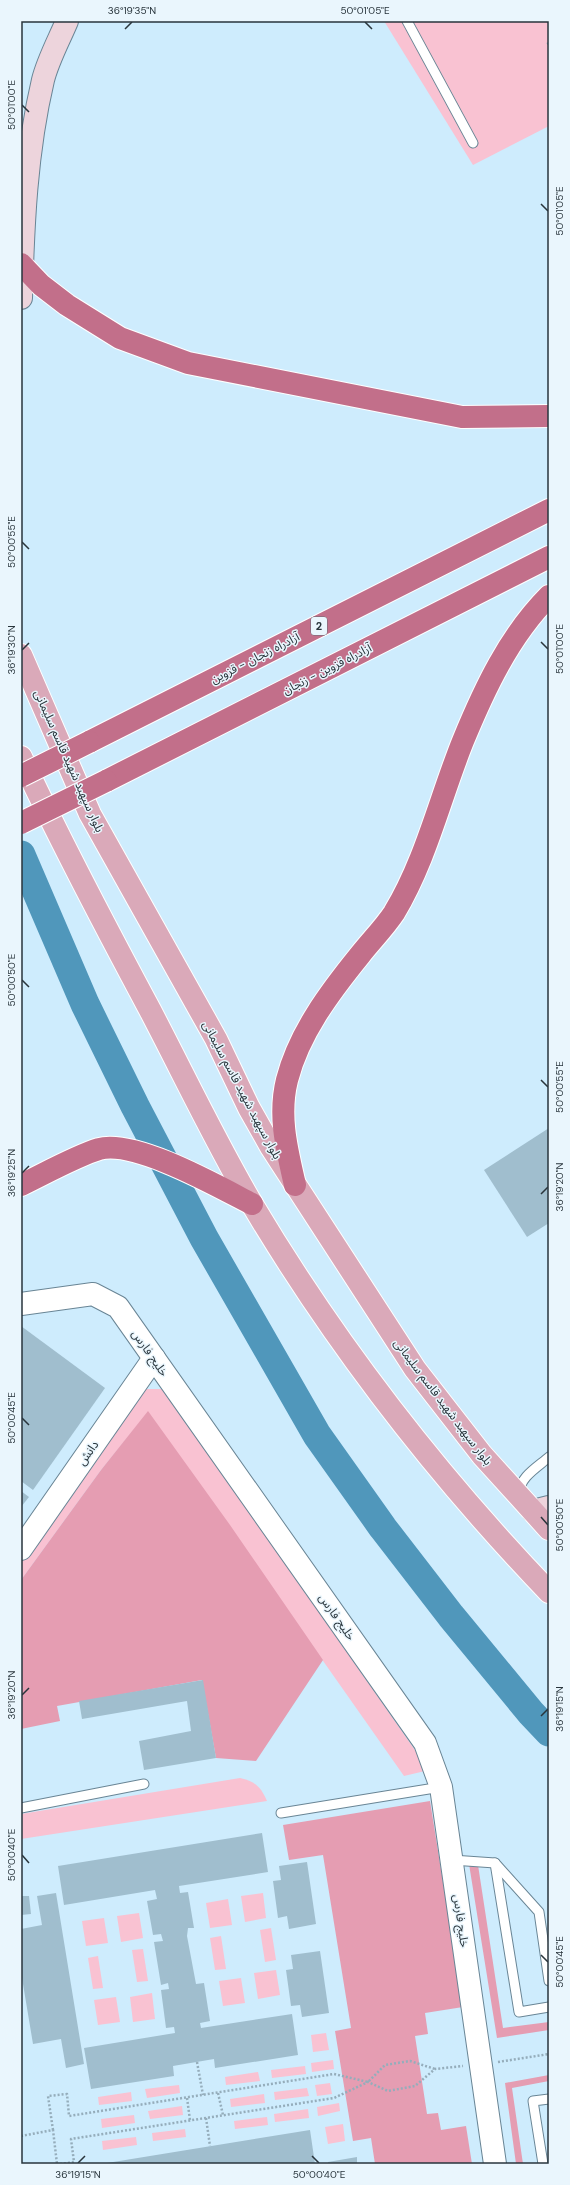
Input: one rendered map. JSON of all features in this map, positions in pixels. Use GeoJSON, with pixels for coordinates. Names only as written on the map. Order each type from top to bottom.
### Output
{"type":"FeatureCollection","features":[{"type":"Feature","properties":{"kind":"highway"},"geometry":{"type":"LineString","coordinates":[[21,264],[41,285],[66,305],[120,338],[188,363],[462,417],[549,416]]}},
{"type":"Feature","properties":{"kind":"highway","name":"آزادراه زنجان - قزوین"},"geometry":{"type":"LineString","coordinates":[[21,776],[549,510]]}},
{"type":"Feature","properties":{"kind":"highway","name":"آزادراه قزوین - زنجان"},"geometry":{"type":"LineString","coordinates":[[21,823],[106,782],[549,557]]}},
{"type":"Feature","properties":{"kind":"highway"},"geometry":{"type":"LineString","coordinates":[[295,1185],[284,1140],[282,1107],[287,1080],[300,1045],[326,998],[393,914],[417,869],[463,741],[487,688],[517,634],[549,596]]}},
{"type":"Feature","properties":{"kind":"highway"},"geometry":{"type":"LineString","coordinates":[[21,1185],[100,1149],[130,1149],[203,1178],[252,1204]]}},
{"type":"Feature","properties":{"kind":"main road"},"geometry":{"type":"LineString","coordinates":[[21,298],[23,226],[31,147],[44,79],[67,21]]}},
{"type":"Feature","properties":{"kind":"main road","name":"بلوار سپهبد شهید قاسم سلیمانی"},"geometry":{"type":"LineString","coordinates":[[21,655],[90,814],[216,1039],[249,1108],[295,1185],[415,1369],[482,1455],[534,1506],[549,1529]]}},
{"type":"Feature","properties":{"kind":"main road"},"geometry":{"type":"LineString","coordinates":[[21,757],[55,831],[252,1204],[322,1314],[386,1403],[469,1505],[549,1592]]}},
{"type":"Feature","properties":{"kind":"street","name":"خلیج فارس"},"geometry":{"type":"LineString","coordinates":[[21,1304],[93,1294],[118,1307],[425,1743],[441,1787],[495,2164]]}},
{"type":"Feature","properties":{"kind":"street","name":"دانش"},"geometry":{"type":"LineString","coordinates":[[21,1549],[154,1358]]}},
{"type":"Feature","properties":{"kind":"lane"},"geometry":{"type":"LineString","coordinates":[[407,21],[473,143]]}},
{"type":"Feature","properties":{"kind":"lane"},"geometry":{"type":"LineString","coordinates":[[534,1506],[520,1489],[525,1478],[549,1458]]}},
{"type":"Feature","properties":{"kind":"lane"},"geometry":{"type":"LineString","coordinates":[[21,1808],[144,1784]]}},
{"type":"Feature","properties":{"kind":"lane"},"geometry":{"type":"LineString","coordinates":[[281,1813],[441,1787]]}},
{"type":"Feature","properties":{"kind":"lane"},"geometry":{"type":"LineString","coordinates":[[452,1860],[495,1862],[539,1912],[549,1981]]}},
{"type":"Feature","properties":{"kind":"lane"},"geometry":{"type":"LineString","coordinates":[[495,1862],[518,2012],[549,2007]]}},
{"type":"Feature","properties":{"kind":"lane"},"geometry":{"type":"LineString","coordinates":[[543,2164],[544,2146],[533,2101],[549,2099]]}},
{"type":"Feature","properties":{"kind":"path"},"geometry":{"type":"LineString","coordinates":[[435,2069],[415,2086],[388,2091],[368,2082],[334,2074],[70,2116],[66,2094],[48,2096],[52,2130],[59,2164],[74,2162],[72,2139],[334,2098],[368,2082],[385,2065],[410,2061],[435,2069],[480,2065],[549,2054]]}},
{"type":"Feature","properties":{"kind":"path"},"geometry":{"type":"LineString","coordinates":[[197,2062],[203,2095]]}},
{"type":"Feature","properties":{"kind":"path"},"geometry":{"type":"LineString","coordinates":[[218,2092],[223,2115]]}},
{"type":"Feature","properties":{"kind":"path"},"geometry":{"type":"LineString","coordinates":[[187,2098],[190,2120]]}},
{"type":"Feature","properties":{"kind":"path"},"geometry":{"type":"LineString","coordinates":[[206,2118],[210,2146]]}},
{"type":"Feature","properties":{"kind":"path"},"geometry":{"type":"LineString","coordinates":[[21,2136],[52,2130]]}},
{"type":"Feature","properties":{"kind":"shaded area"},"geometry":{"type":"Polygon","coordinates":[[[384,21],[549,21],[549,126],[473,165],[384,21]]]}},
{"type":"Feature","properties":{"kind":"shaded area"},"geometry":{"type":"Polygon","coordinates":[[[138,1389],[164,1389],[417,1753],[425,1771],[404,1776],[148,1412],[101,1470],[21,1580],[21,1556],[138,1389]]]}},
{"type":"Feature","properties":{"kind":"shaded area"},"geometry":{"type":"Polygon","coordinates":[[[148,1411],[230,1525],[323,1660],[256,1761],[216,1758],[202,1680],[57,1706],[60,1721],[21,1729],[21,1580],[101,1470],[148,1411]]]}},
{"type":"Feature","properties":{"kind":"shaded area"},"geometry":{"type":"Polygon","coordinates":[[[240,1778],[257,1785],[267,1801],[21,1839],[21,1814],[240,1778]]]}},
{"type":"Feature","properties":{"kind":"shaded area"},"geometry":{"type":"Polygon","coordinates":[[[430,1801],[463,2007],[425,2013],[428,2034],[415,2036],[427,2114],[438,2113],[441,2130],[466,2126],[472,2164],[375,2164],[371,2138],[353,2141],[335,2031],[351,2028],[323,1855],[289,1860],[283,1825],[430,1801]]]}},
{"type":"Feature","properties":{"kind":"shaded area"},"geometry":{"type":"Polygon","coordinates":[[[469,1864],[478,1865],[503,2028],[549,2022],[549,2030],[497,2038],[469,1864]]]}},
{"type":"Feature","properties":{"kind":"shaded area"},"geometry":{"type":"Polygon","coordinates":[[[263,1893],[266,1918],[245,1922],[241,1896],[263,1893]]]}},
{"type":"Feature","properties":{"kind":"shaded area"},"geometry":{"type":"Polygon","coordinates":[[[228,1899],[232,1925],[210,1928],[206,1903],[228,1899]]]}},
{"type":"Feature","properties":{"kind":"shaded area"},"geometry":{"type":"Polygon","coordinates":[[[139,1913],[143,1938],[121,1942],[117,1916],[139,1913]]]}},
{"type":"Feature","properties":{"kind":"shaded area"},"geometry":{"type":"Polygon","coordinates":[[[104,1918],[108,1943],[86,1946],[82,1921],[104,1918]]]}},
{"type":"Feature","properties":{"kind":"shaded area"},"geometry":{"type":"Polygon","coordinates":[[[271,1928],[276,1960],[265,1962],[260,1930],[271,1928]]]}},
{"type":"Feature","properties":{"kind":"shaded area"},"geometry":{"type":"Polygon","coordinates":[[[221,1936],[226,1969],[215,1970],[210,1938],[221,1936]]]}},
{"type":"Feature","properties":{"kind":"shaded area"},"geometry":{"type":"Polygon","coordinates":[[[143,1949],[148,1981],[137,1982],[132,1950],[143,1949]]]}},
{"type":"Feature","properties":{"kind":"shaded area"},"geometry":{"type":"Polygon","coordinates":[[[98,1956],[103,1988],[93,1989],[88,1958],[98,1956]]]}},
{"type":"Feature","properties":{"kind":"shaded area"},"geometry":{"type":"Polygon","coordinates":[[[276,1970],[280,1995],[258,1999],[254,1973],[276,1970]]]}},
{"type":"Feature","properties":{"kind":"shaded area"},"geometry":{"type":"Polygon","coordinates":[[[241,1978],[245,2003],[223,2006],[219,1981],[241,1978]]]}},
{"type":"Feature","properties":{"kind":"shaded area"},"geometry":{"type":"Polygon","coordinates":[[[152,1993],[155,2019],[133,2022],[130,1997],[152,1993]]]}},
{"type":"Feature","properties":{"kind":"shaded area"},"geometry":{"type":"Polygon","coordinates":[[[116,1997],[120,2022],[98,2025],[94,2000],[116,1997]]]}},
{"type":"Feature","properties":{"kind":"shaded area"},"geometry":{"type":"Polygon","coordinates":[[[326,2033],[329,2050],[313,2052],[311,2035],[326,2033]]]}},
{"type":"Feature","properties":{"kind":"shaded area"},"geometry":{"type":"Polygon","coordinates":[[[333,2060],[334,2069],[312,2072],[311,2063],[333,2060]]]}},
{"type":"Feature","properties":{"kind":"shaded area"},"geometry":{"type":"Polygon","coordinates":[[[305,2066],[306,2074],[272,2078],[271,2070],[305,2066]]]}},
{"type":"Feature","properties":{"kind":"shaded area"},"geometry":{"type":"Polygon","coordinates":[[[258,2072],[260,2081],[226,2085],[225,2077],[258,2072]]]}},
{"type":"Feature","properties":{"kind":"shaded area"},"geometry":{"type":"Polygon","coordinates":[[[549,2075],[549,2081],[512,2088],[523,2164],[516,2164],[505,2083],[549,2075]]]}},
{"type":"Feature","properties":{"kind":"shaded area"},"geometry":{"type":"Polygon","coordinates":[[[330,2083],[332,2094],[317,2096],[315,2085],[330,2083]]]}},
{"type":"Feature","properties":{"kind":"shaded area"},"geometry":{"type":"Polygon","coordinates":[[[179,2085],[180,2093],[147,2098],[145,2089],[179,2085]]]}},
{"type":"Feature","properties":{"kind":"shaded area"},"geometry":{"type":"Polygon","coordinates":[[[307,2088],[309,2096],[275,2100],[274,2092],[307,2088]]]}},
{"type":"Feature","properties":{"kind":"shaded area"},"geometry":{"type":"Polygon","coordinates":[[[131,2092],[132,2101],[99,2105],[98,2097],[131,2092]]]}},
{"type":"Feature","properties":{"kind":"shaded area"},"geometry":{"type":"Polygon","coordinates":[[[264,2094],[265,2103],[231,2107],[230,2099],[264,2094]]]}},
{"type":"Feature","properties":{"kind":"shaded area"},"geometry":{"type":"Polygon","coordinates":[[[339,2103],[340,2111],[318,2116],[317,2107],[339,2103]]]}},
{"type":"Feature","properties":{"kind":"shaded area"},"geometry":{"type":"Polygon","coordinates":[[[182,2106],[183,2115],[150,2119],[148,2111],[182,2106]]]}},
{"type":"Feature","properties":{"kind":"shaded area"},"geometry":{"type":"Polygon","coordinates":[[[308,2109],[309,2118],[275,2122],[274,2114],[308,2109]]]}},
{"type":"Feature","properties":{"kind":"shaded area"},"geometry":{"type":"Polygon","coordinates":[[[134,2115],[135,2123],[102,2128],[101,2119],[134,2115]]]}},
{"type":"Feature","properties":{"kind":"shaded area"},"geometry":{"type":"Polygon","coordinates":[[[267,2117],[268,2125],[235,2129],[234,2121],[267,2117]]]}},
{"type":"Feature","properties":{"kind":"shaded area"},"geometry":{"type":"Polygon","coordinates":[[[343,2124],[345,2141],[328,2144],[325,2127],[343,2124]]]}},
{"type":"Feature","properties":{"kind":"shaded area"},"geometry":{"type":"Polygon","coordinates":[[[185,2129],[186,2137],[153,2141],[152,2133],[185,2129]]]}},
{"type":"Feature","properties":{"kind":"shaded area"},"geometry":{"type":"Polygon","coordinates":[[[136,2137],[137,2145],[103,2150],[102,2141],[136,2137]]]}},
{"type":"Feature","properties":{"kind":"building"},"geometry":{"type":"Polygon","coordinates":[[[549,1128],[549,1223],[527,1237],[484,1170],[549,1128]]]}},
{"type":"Feature","properties":{"kind":"building"},"geometry":{"type":"Polygon","coordinates":[[[21,1326],[105,1388],[33,1490],[21,1481],[21,1326]]]}},
{"type":"Feature","properties":{"kind":"building"},"geometry":{"type":"Polygon","coordinates":[[[21,1491],[29,1497],[21,1507],[21,1491]]]}},
{"type":"Feature","properties":{"kind":"building"},"geometry":{"type":"Polygon","coordinates":[[[203,1680],[216,1758],[144,1770],[139,1741],[191,1731],[187,1701],[82,1719],[79,1701],[203,1680]]]}},
{"type":"Feature","properties":{"kind":"building"},"geometry":{"type":"Polygon","coordinates":[[[262,1833],[268,1872],[179,1886],[180,1893],[188,1892],[194,1928],[188,1928],[187,1936],[196,1984],[204,1983],[210,2021],[200,2023],[201,2028],[292,2014],[298,2055],[215,2068],[214,2059],[173,2066],[174,2076],[91,2089],[84,2048],[175,2033],[174,2027],[166,2028],[161,1990],[169,1989],[168,1983],[161,1985],[154,1942],[163,1941],[161,1934],[153,1935],[147,1901],[157,1899],[155,1890],[64,1905],[58,1866],[262,1833]]]}},
{"type":"Feature","properties":{"kind":"building"},"geometry":{"type":"Polygon","coordinates":[[[307,1862],[316,1924],[289,1929],[287,1916],[278,1918],[273,1881],[281,1880],[279,1866],[307,1862]]]}},
{"type":"Feature","properties":{"kind":"building"},"geometry":{"type":"Polygon","coordinates":[[[56,1893],[84,2064],[66,2068],[61,2039],[33,2044],[21,1972],[21,1929],[42,1925],[37,1896],[56,1893]]]}},
{"type":"Feature","properties":{"kind":"building"},"geometry":{"type":"Polygon","coordinates":[[[21,1896],[29,1896],[31,1914],[21,1915],[21,1896]]]}},
{"type":"Feature","properties":{"kind":"building"},"geometry":{"type":"Polygon","coordinates":[[[320,1951],[329,2013],[302,2017],[300,2005],[291,2006],[286,1970],[293,1969],[291,1955],[320,1951]]]}},
{"type":"Feature","properties":{"kind":"building"},"geometry":{"type":"Polygon","coordinates":[[[310,2130],[315,2164],[107,2164],[107,2163],[310,2130]]]}},
{"type":"Feature","properties":{"kind":"building"},"geometry":{"type":"Polygon","coordinates":[[[357,2157],[357,2164],[328,2164],[328,2162],[357,2157]]]}},
{"type":"Feature","properties":{"kind":"waterway"},"geometry":{"type":"LineString","coordinates":[[21,855],[85,1004],[135,1106],[204,1238],[317,1435],[383,1528],[451,1616],[531,1713],[549,1732]]}}]}
